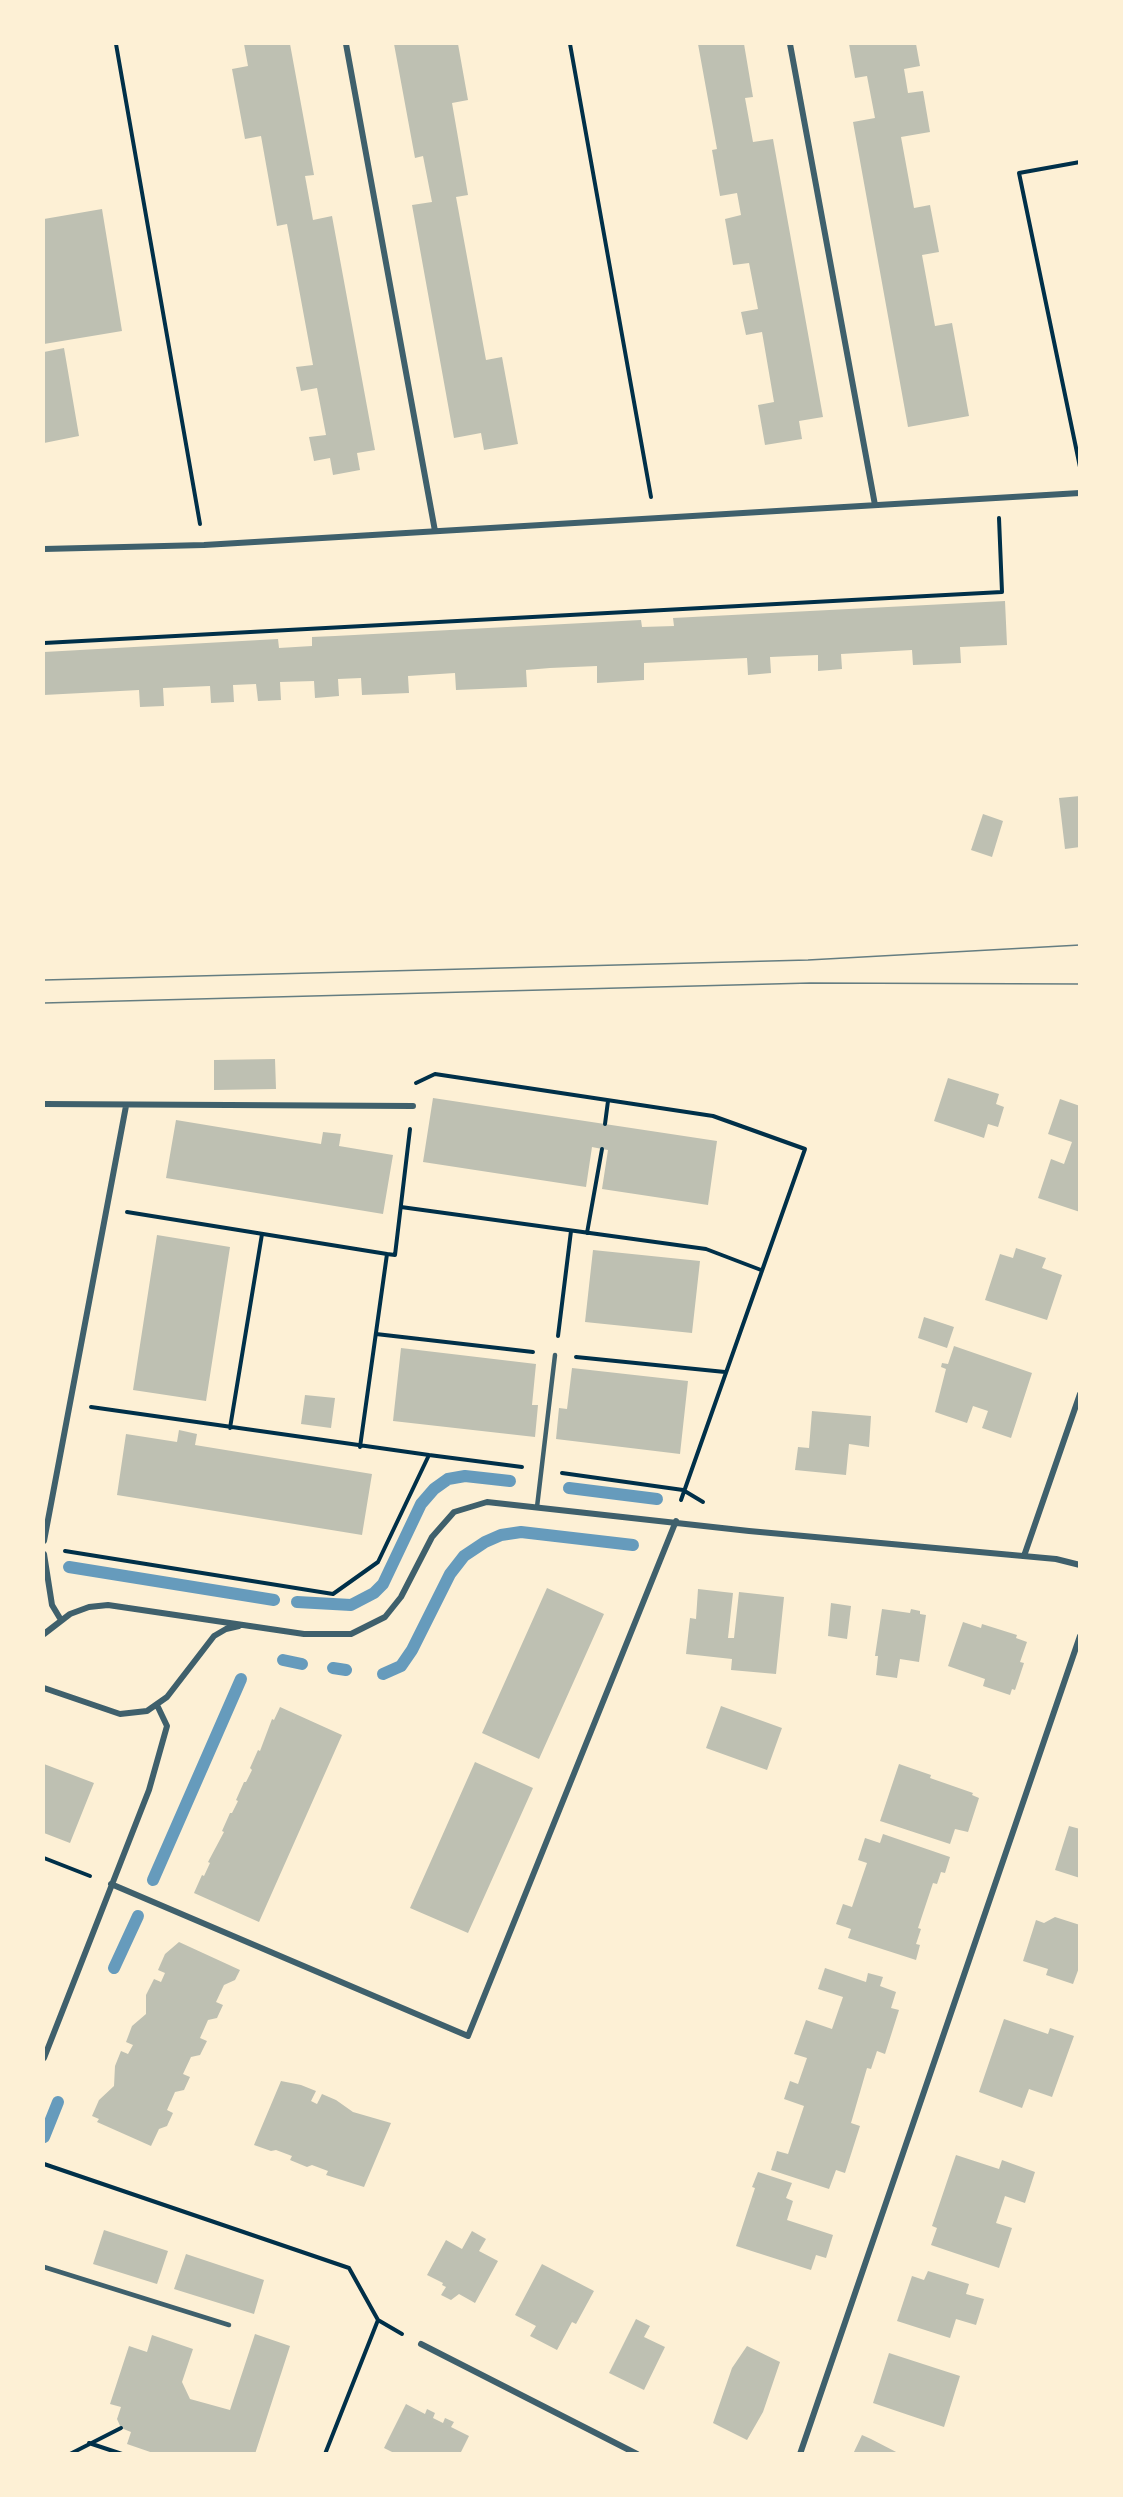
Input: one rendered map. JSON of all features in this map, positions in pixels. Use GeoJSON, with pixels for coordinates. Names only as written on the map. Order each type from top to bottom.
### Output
{"type":"FeatureCollection","features":[{"type":"Feature","properties":{"kind":"street"},"geometry":{"type":"LineString","coordinates":[[346,44],[435,531]]}},
{"type":"Feature","properties":{"kind":"street"},"geometry":{"type":"LineString","coordinates":[[790,44],[875,505]]}},
{"type":"Feature","properties":{"kind":"street"},"geometry":{"type":"LineString","coordinates":[[44,549],[204,545],[1080,493]]}},
{"type":"Feature","properties":{"kind":"street"},"geometry":{"type":"LineString","coordinates":[[44,1104],[413,1106]]}},
{"type":"Feature","properties":{"kind":"street"},"geometry":{"type":"LineString","coordinates":[[44,1541],[126,1106]]}},
{"type":"Feature","properties":{"kind":"street"},"geometry":{"type":"LineString","coordinates":[[1024,1556],[1080,1394]]}},
{"type":"Feature","properties":{"kind":"street"},"geometry":{"type":"LineString","coordinates":[[44,1634],[61,1620],[89,1607],[108,1605],[304,1634],[351,1634],[385,1617],[401,1597],[432,1537],[454,1512],[487,1502],[676,1521],[749,1531],[1056,1559],[1080,1565]]}},
{"type":"Feature","properties":{"kind":"street"},"geometry":{"type":"LineString","coordinates":[[111,1884],[468,2036],[676,1521]]}},
{"type":"Feature","properties":{"kind":"street"},"geometry":{"type":"LineString","coordinates":[[44,1554],[52,1605],[61,1620]]}},
{"type":"Feature","properties":{"kind":"street"},"geometry":{"type":"LineString","coordinates":[[44,1688],[120,1714],[136,1714],[158,1705],[167,1697],[214,1636],[226,1629],[243,1626]]}},
{"type":"Feature","properties":{"kind":"street"},"geometry":{"type":"LineString","coordinates":[[800,2454],[1080,1636]]}},
{"type":"Feature","properties":{"kind":"street"},"geometry":{"type":"LineString","coordinates":[[44,2058],[149,1790],[167,1726],[158,1705]]}},
{"type":"Feature","properties":{"kind":"street"},"geometry":{"type":"LineString","coordinates":[[421,2344],[637,2454]]}},
{"type":"Feature","properties":{"kind":"lane"},"geometry":{"type":"LineString","coordinates":[[537,1507],[555,1355]]}},
{"type":"Feature","properties":{"kind":"lane"},"geometry":{"type":"LineString","coordinates":[[44,2266],[230,2325]]}},
{"type":"Feature","properties":{"kind":"path"},"geometry":{"type":"LineString","coordinates":[[116,44],[204,545]]}},
{"type":"Feature","properties":{"kind":"path"},"geometry":{"type":"LineString","coordinates":[[570,44],[655,518]]}},
{"type":"Feature","properties":{"kind":"path"},"geometry":{"type":"LineString","coordinates":[[1080,162],[1020,173],[1080,467]]}},
{"type":"Feature","properties":{"kind":"path"},"geometry":{"type":"LineString","coordinates":[[44,643],[1002,592],[998,498]]}},
{"type":"Feature","properties":{"kind":"path"},"geometry":{"type":"LineString","coordinates":[[107,1209],[395,1255],[416,1082],[435,1074],[713,1116],[805,1149],[683,1490],[676,1521]]}},
{"type":"Feature","properties":{"kind":"path"},"geometry":{"type":"LineString","coordinates":[[605,1124],[608,1101]]}},
{"type":"Feature","properties":{"kind":"path"},"geometry":{"type":"LineString","coordinates":[[587,1233],[602,1149]]}},
{"type":"Feature","properties":{"kind":"path"},"geometry":{"type":"LineString","coordinates":[[401,1207],[706,1249],[761,1270]]}},
{"type":"Feature","properties":{"kind":"path"},"geometry":{"type":"LineString","coordinates":[[555,1355],[572,1230]]}},
{"type":"Feature","properties":{"kind":"path"},"geometry":{"type":"LineString","coordinates":[[230,1428],[262,1234]]}},
{"type":"Feature","properties":{"kind":"path"},"geometry":{"type":"LineString","coordinates":[[360,1447],[387,1254]]}},
{"type":"Feature","properties":{"kind":"path"},"geometry":{"type":"LineString","coordinates":[[70,1403],[360,1447],[540,1469],[683,1490],[711,1508]]}},
{"type":"Feature","properties":{"kind":"path"},"geometry":{"type":"LineString","coordinates":[[55,1549],[333,1594],[378,1562],[429,1455]]}},
{"type":"Feature","properties":{"kind":"path"},"geometry":{"type":"LineString","coordinates":[[44,1858],[111,1884]]}},
{"type":"Feature","properties":{"kind":"path"},"geometry":{"type":"LineString","coordinates":[[44,2164],[350,2268],[378,2320],[325,2454]]}},
{"type":"Feature","properties":{"kind":"path"},"geometry":{"type":"LineString","coordinates":[[70,2454],[121,2428]]}},
{"type":"Feature","properties":{"kind":"path"},"geometry":{"type":"LineString","coordinates":[[89,2443],[122,2454]]}},
{"type":"Feature","properties":{"kind":"building"},"geometry":{"type":"Polygon","coordinates":[[[244,44],[290,44],[314,175],[305,176],[313,220],[332,216],[375,450],[357,453],[360,470],[333,475],[330,458],[314,461],[309,437],[326,435],[317,388],[301,391],[296,367],[313,365],[287,224],[277,226],[261,136],[245,139],[232,69],[248,66],[244,44]]]}},
{"type":"Feature","properties":{"kind":"building"},"geometry":{"type":"Polygon","coordinates":[[[394,44],[458,44],[468,100],[452,103],[468,195],[456,197],[486,360],[502,357],[518,444],[484,450],[481,433],[454,438],[412,205],[432,202],[423,156],[415,158],[394,44]]]}},
{"type":"Feature","properties":{"kind":"building"},"geometry":{"type":"Polygon","coordinates":[[[698,44],[744,44],[753,97],[745,98],[753,142],[773,139],[823,417],[799,421],[802,439],[765,445],[758,405],[774,402],[762,332],[746,335],[741,312],[758,309],[749,263],[733,265],[725,219],[741,215],[737,193],[720,196],[712,150],[717,149],[698,44]]]}},
{"type":"Feature","properties":{"kind":"building"},"geometry":{"type":"Polygon","coordinates":[[[849,44],[916,44],[920,66],[904,69],[908,93],[923,91],[930,132],[901,137],[914,208],[930,205],[939,252],[922,255],[935,326],[952,323],[969,416],[908,427],[853,122],[875,118],[867,76],[855,78],[849,44]]]}},
{"type":"Feature","properties":{"kind":"building"},"geometry":{"type":"Polygon","coordinates":[[[102,209],[122,331],[44,344],[44,219],[102,209]]]}},
{"type":"Feature","properties":{"kind":"building"},"geometry":{"type":"Polygon","coordinates":[[[64,348],[79,436],[44,443],[44,352],[64,348]]]}},
{"type":"Feature","properties":{"kind":"building"},"geometry":{"type":"Polygon","coordinates":[[[1005,601],[1007,645],[960,647],[961,663],[913,665],[912,650],[841,654],[842,669],[818,671],[818,655],[770,657],[771,673],[748,675],[747,658],[644,663],[644,680],[597,683],[597,666],[550,668],[526,670],[527,687],[456,690],[455,673],[408,676],[409,693],[362,695],[361,678],[338,679],[339,696],[315,698],[314,681],[280,682],[281,700],[258,701],[256,684],[233,685],[234,702],[211,703],[210,686],[163,688],[164,706],[140,707],[139,690],[44,695],[44,652],[278,639],[279,648],[312,646],[312,637],[641,620],[642,627],[674,626],[673,618],[1005,601]]]}},
{"type":"Feature","properties":{"kind":"building"},"geometry":{"type":"Polygon","coordinates":[[[1080,796],[1080,847],[1065,849],[1059,798],[1080,796]]]}},
{"type":"Feature","properties":{"kind":"building"},"geometry":{"type":"Polygon","coordinates":[[[983,814],[1003,821],[992,857],[971,850],[983,814]]]}},
{"type":"Feature","properties":{"kind":"building"},"geometry":{"type":"Polygon","coordinates":[[[275,1059],[276,1089],[214,1090],[214,1060],[275,1059]]]}},
{"type":"Feature","properties":{"kind":"building"},"geometry":{"type":"Polygon","coordinates":[[[948,1078],[999,1094],[996,1104],[1004,1107],[998,1127],[988,1124],[984,1138],[934,1121],[948,1078]]]}},
{"type":"Feature","properties":{"kind":"building"},"geometry":{"type":"Polygon","coordinates":[[[433,1098],[717,1141],[708,1205],[602,1189],[608,1150],[592,1147],[586,1187],[423,1162],[433,1098]]]}},
{"type":"Feature","properties":{"kind":"building"},"geometry":{"type":"Polygon","coordinates":[[[1060,1099],[1080,1106],[1080,1212],[1038,1198],[1051,1159],[1064,1164],[1072,1142],[1048,1134],[1060,1099]]]}},
{"type":"Feature","properties":{"kind":"building"},"geometry":{"type":"Polygon","coordinates":[[[176,1120],[321,1144],[323,1132],[341,1134],[339,1146],[393,1155],[383,1214],[166,1178],[176,1120]]]}},
{"type":"Feature","properties":{"kind":"building"},"geometry":{"type":"Polygon","coordinates":[[[157,1235],[230,1247],[206,1401],[133,1390],[157,1235]]]}},
{"type":"Feature","properties":{"kind":"building"},"geometry":{"type":"Polygon","coordinates":[[[1016,1248],[1046,1258],[1042,1268],[1062,1275],[1047,1320],[985,1300],[1000,1254],[1013,1258],[1016,1248]]]}},
{"type":"Feature","properties":{"kind":"building"},"geometry":{"type":"Polygon","coordinates":[[[593,1250],[700,1261],[692,1333],[585,1322],[593,1250]]]}},
{"type":"Feature","properties":{"kind":"building"},"geometry":{"type":"Polygon","coordinates":[[[924,1317],[954,1327],[947,1348],[918,1338],[924,1317]]]}},
{"type":"Feature","properties":{"kind":"building"},"geometry":{"type":"Polygon","coordinates":[[[954,1346],[1032,1373],[1011,1438],[982,1428],[988,1411],[973,1406],[967,1423],[935,1412],[946,1369],[941,1367],[942,1363],[948,1364],[954,1346]]]}},
{"type":"Feature","properties":{"kind":"building"},"geometry":{"type":"Polygon","coordinates":[[[401,1348],[536,1364],[532,1405],[538,1405],[535,1437],[393,1421],[401,1348]]]}},
{"type":"Feature","properties":{"kind":"building"},"geometry":{"type":"Polygon","coordinates":[[[572,1368],[688,1381],[680,1454],[556,1439],[559,1408],[567,1409],[572,1368]]]}},
{"type":"Feature","properties":{"kind":"building"},"geometry":{"type":"Polygon","coordinates":[[[305,1395],[335,1398],[331,1428],[301,1424],[305,1395]]]}},
{"type":"Feature","properties":{"kind":"building"},"geometry":{"type":"Polygon","coordinates":[[[812,1411],[871,1416],[869,1447],[849,1444],[846,1475],[795,1470],[798,1447],[809,1448],[812,1411]]]}},
{"type":"Feature","properties":{"kind":"building"},"geometry":{"type":"Polygon","coordinates":[[[179,1430],[197,1434],[195,1445],[372,1474],[362,1535],[117,1495],[126,1434],[177,1442],[179,1430]]]}},
{"type":"Feature","properties":{"kind":"building"},"geometry":{"type":"Polygon","coordinates":[[[547,1588],[604,1614],[539,1759],[482,1733],[547,1588]]]}},
{"type":"Feature","properties":{"kind":"building"},"geometry":{"type":"Polygon","coordinates":[[[698,1589],[733,1593],[728,1638],[734,1638],[739,1592],[784,1597],[776,1674],[731,1670],[732,1659],[686,1654],[690,1618],[696,1619],[698,1589]]]}},
{"type":"Feature","properties":{"kind":"building"},"geometry":{"type":"Polygon","coordinates":[[[831,1603],[851,1606],[847,1639],[828,1636],[831,1603]]]}},
{"type":"Feature","properties":{"kind":"building"},"geometry":{"type":"Polygon","coordinates":[[[882,1609],[910,1613],[911,1609],[926,1615],[919,1662],[900,1659],[897,1678],[876,1675],[878,1656],[875,1656],[882,1609]]]}},
{"type":"Feature","properties":{"kind":"building"},"geometry":{"type":"Polygon","coordinates":[[[963,1622],[981,1628],[982,1624],[1017,1635],[1016,1638],[1027,1642],[1020,1662],[1024,1663],[1015,1690],[1012,1689],[1010,1695],[983,1686],[985,1679],[948,1666],[963,1622]]]}},
{"type":"Feature","properties":{"kind":"building"},"geometry":{"type":"Polygon","coordinates":[[[721,1706],[782,1728],[767,1770],[706,1748],[721,1706]]]}},
{"type":"Feature","properties":{"kind":"building"},"geometry":{"type":"Polygon","coordinates":[[[280,1707],[342,1735],[259,1922],[194,1893],[224,1832],[222,1831],[230,1813],[238,1801],[236,1800],[244,1782],[252,1770],[250,1768],[258,1750],[260,1751],[272,1719],[274,1720],[280,1707]]]}},
{"type":"Feature","properties":{"kind":"building"},"geometry":{"type":"Polygon","coordinates":[[[475,1762],[533,1788],[468,1933],[410,1908],[475,1762]]]}},
{"type":"Feature","properties":{"kind":"building"},"geometry":{"type":"Polygon","coordinates":[[[44,1764],[94,1783],[70,1843],[44,1833],[44,1764]]]}},
{"type":"Feature","properties":{"kind":"building"},"geometry":{"type":"Polygon","coordinates":[[[899,1764],[931,1775],[930,1778],[973,1793],[972,1795],[979,1798],[968,1832],[955,1829],[950,1844],[880,1821],[899,1764]]]}},
{"type":"Feature","properties":{"kind":"building"},"geometry":{"type":"Polygon","coordinates":[[[1069,1826],[1080,1829],[1080,1878],[1055,1870],[1069,1826]]]}},
{"type":"Feature","properties":{"kind":"building"},"geometry":{"type":"Polygon","coordinates":[[[883,1834],[950,1857],[945,1873],[941,1872],[937,1884],[933,1883],[918,1928],[921,1929],[916,1944],[920,1945],[916,1960],[848,1938],[851,1929],[836,1924],[843,1904],[852,1907],[867,1863],[858,1860],[865,1838],[880,1843],[883,1834]]]}},
{"type":"Feature","properties":{"kind":"building"},"geometry":{"type":"Polygon","coordinates":[[[1055,1917],[1080,1925],[1080,1965],[1073,1984],[1046,1975],[1048,1969],[1023,1961],[1036,1920],[1044,1923],[1055,1917]]]}},
{"type":"Feature","properties":{"kind":"building"},"geometry":{"type":"Polygon","coordinates":[[[179,1942],[240,1970],[235,1980],[224,1985],[216,2002],[223,2005],[217,2018],[208,2020],[200,2038],[207,2041],[200,2055],[191,2057],[183,2074],[190,2077],[184,2090],[175,2092],[167,2110],[173,2113],[167,2126],[159,2129],[151,2146],[97,2122],[99,2119],[92,2116],[99,2100],[114,2086],[115,2066],[121,2051],[128,2054],[133,2045],[126,2042],[132,2026],[146,2014],[146,1995],[154,1979],[161,1982],[165,1973],[158,1970],[165,1954],[179,1942]]]}},
{"type":"Feature","properties":{"kind":"building"},"geometry":{"type":"Polygon","coordinates":[[[825,1968],[866,1982],[868,1973],[883,1977],[880,1986],[896,1992],[891,2008],[899,2010],[885,2054],[877,2051],[871,2069],[867,2068],[851,2123],[860,2126],[845,2173],[836,2170],[829,2189],[771,2170],[777,2151],[788,2154],[804,2106],[784,2099],[790,2081],[798,2084],[807,2058],[794,2054],[806,2020],[832,2029],[843,1997],[818,1989],[825,1968]]]}},
{"type":"Feature","properties":{"kind":"building"},"geometry":{"type":"Polygon","coordinates":[[[1004,2019],[1048,2034],[1050,2028],[1074,2036],[1052,2097],[1029,2089],[1022,2108],[979,2092],[1004,2019]]]}},
{"type":"Feature","properties":{"kind":"building"},"geometry":{"type":"Polygon","coordinates":[[[281,2081],[316,2091],[311,2101],[317,2104],[322,2094],[336,2100],[353,2112],[391,2123],[364,2187],[326,2175],[328,2171],[312,2165],[307,2167],[290,2160],[292,2156],[254,2145],[281,2081]]]}},
{"type":"Feature","properties":{"kind":"building"},"geometry":{"type":"Polygon","coordinates":[[[956,2155],[999,2169],[1002,2160],[1035,2172],[1025,2203],[1005,2196],[996,2223],[1012,2228],[999,2268],[931,2245],[937,2228],[932,2226],[956,2155]]]}},
{"type":"Feature","properties":{"kind":"building"},"geometry":{"type":"Polygon","coordinates":[[[758,2172],[792,2183],[786,2198],[793,2201],[787,2220],[833,2235],[826,2258],[816,2255],[811,2270],[736,2246],[758,2172]]]}},
{"type":"Feature","properties":{"kind":"building"},"geometry":{"type":"Polygon","coordinates":[[[104,2230],[168,2251],[157,2284],[93,2264],[104,2230]]]}},
{"type":"Feature","properties":{"kind":"building"},"geometry":{"type":"Polygon","coordinates":[[[472,2231],[486,2239],[479,2251],[498,2261],[475,2303],[459,2294],[451,2300],[441,2295],[446,2287],[442,2285],[443,2283],[427,2275],[446,2240],[462,2249],[472,2231]]]}},
{"type":"Feature","properties":{"kind":"building"},"geometry":{"type":"Polygon","coordinates":[[[186,2254],[264,2280],[254,2314],[174,2289],[186,2254]]]}},
{"type":"Feature","properties":{"kind":"building"},"geometry":{"type":"Polygon","coordinates":[[[542,2264],[594,2291],[576,2324],[572,2322],[557,2350],[530,2336],[536,2326],[515,2315],[542,2264]]]}},
{"type":"Feature","properties":{"kind":"building"},"geometry":{"type":"Polygon","coordinates":[[[928,2271],[969,2284],[966,2294],[984,2299],[976,2325],[956,2319],[950,2338],[897,2321],[912,2276],[924,2280],[928,2271]]]}},
{"type":"Feature","properties":{"kind":"building"},"geometry":{"type":"Polygon","coordinates":[[[636,2319],[650,2326],[644,2337],[665,2347],[644,2390],[609,2373],[636,2319]]]}},
{"type":"Feature","properties":{"kind":"building"},"geometry":{"type":"Polygon","coordinates":[[[255,2334],[290,2346],[255,2454],[156,2454],[127,2444],[131,2432],[121,2428],[117,2419],[121,2407],[110,2404],[129,2346],[147,2352],[152,2335],[193,2349],[182,2382],[190,2399],[230,2410],[255,2334]]]}},
{"type":"Feature","properties":{"kind":"building"},"geometry":{"type":"Polygon","coordinates":[[[747,2346],[780,2362],[763,2412],[747,2440],[713,2423],[732,2368],[747,2346]]]}},
{"type":"Feature","properties":{"kind":"building"},"geometry":{"type":"Polygon","coordinates":[[[889,2353],[960,2376],[944,2427],[873,2403],[889,2353]]]}},
{"type":"Feature","properties":{"kind":"building"},"geometry":{"type":"Polygon","coordinates":[[[406,2404],[425,2414],[427,2409],[435,2413],[433,2418],[443,2423],[445,2418],[454,2422],[451,2427],[469,2436],[460,2454],[396,2454],[384,2448],[406,2404]]]}},
{"type":"Feature","properties":{"kind":"building"},"geometry":{"type":"Polygon","coordinates":[[[862,2435],[871,2439],[900,2454],[853,2454],[862,2435]]]}},
{"type":"Feature","properties":{"kind":"waterway"},"geometry":{"type":"LineString","coordinates":[[297,1602],[351,1605],[374,1593],[383,1584],[421,1504],[434,1489],[448,1479],[465,1476],[510,1481]]}},
{"type":"Feature","properties":{"kind":"waterway"},"geometry":{"type":"LineString","coordinates":[[569,1488],[657,1499]]}},
{"type":"Feature","properties":{"kind":"waterway"},"geometry":{"type":"LineString","coordinates":[[383,1674],[401,1666],[412,1650],[450,1574],[464,1556],[485,1542],[501,1535],[521,1532],[633,1545]]}},
{"type":"Feature","properties":{"kind":"waterway"},"geometry":{"type":"LineString","coordinates":[[69,1567],[274,1600]]}},
{"type":"Feature","properties":{"kind":"waterway"},"geometry":{"type":"LineString","coordinates":[[283,1660],[302,1664]]}},
{"type":"Feature","properties":{"kind":"waterway"},"geometry":{"type":"LineString","coordinates":[[333,1668],[346,1670]]}},
{"type":"Feature","properties":{"kind":"waterway"},"geometry":{"type":"LineString","coordinates":[[153,1880],[241,1679]]}},
{"type":"Feature","properties":{"kind":"waterway"},"geometry":{"type":"LineString","coordinates":[[114,1968],[138,1916]]}},
{"type":"Feature","properties":{"kind":"waterway"},"geometry":{"type":"LineString","coordinates":[[44,2137],[58,2102]]}},
{"type":"Feature","properties":{"kind":"tram line"},"geometry":{"type":"LineString","coordinates":[[44,980],[808,960],[1080,945]]}},
{"type":"Feature","properties":{"kind":"tram line"},"geometry":{"type":"LineString","coordinates":[[44,1003],[810,983],[1080,984]]}}]}
